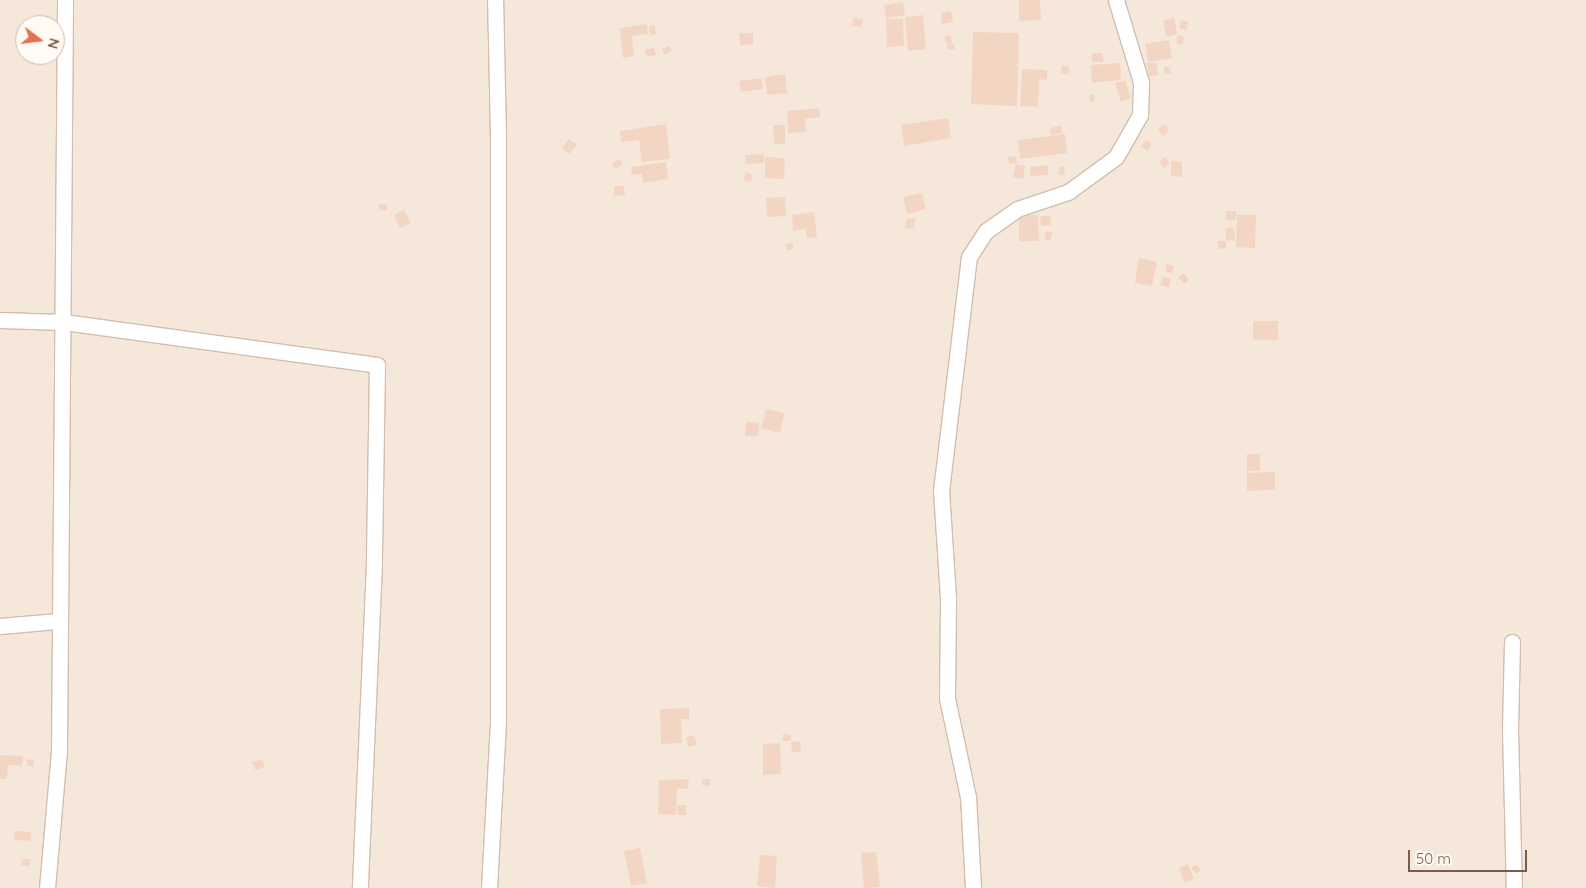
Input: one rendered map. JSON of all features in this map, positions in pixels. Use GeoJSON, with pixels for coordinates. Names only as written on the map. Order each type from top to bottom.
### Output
{"type":"FeatureCollection","features":[{"type":"Feature","properties":{"kind":"street"},"geometry":{"type":"LineString","coordinates":[[47,888],[59,751],[58,621],[64,322],[65,0]]}},
{"type":"Feature","properties":{"kind":"street"},"geometry":{"type":"LineString","coordinates":[[489,888],[498,720],[498,138],[495,0]]}},
{"type":"Feature","properties":{"kind":"street"},"geometry":{"type":"LineString","coordinates":[[973,888],[968,798],[948,698],[948,598],[941,490],[969,257],[986,231],[1009,214],[1068,192],[1116,157],[1121,149],[1140,115],[1141,82],[1116,0]]}},
{"type":"Feature","properties":{"kind":"street"},"geometry":{"type":"LineString","coordinates":[[0,320],[64,322],[377,364],[374,563],[360,888]]}},
{"type":"Feature","properties":{"kind":"street"},"geometry":{"type":"LineString","coordinates":[[0,626],[58,621]]}},
{"type":"Feature","properties":{"kind":"street"},"geometry":{"type":"LineString","coordinates":[[1512,642],[1510,729],[1514,888]]}},
{"type":"Feature","properties":{"kind":"shaded area"},"geometry":{"type":"Polygon","coordinates":[[[0,0],[1586,0],[1586,888],[0,888],[0,0]]]}},
{"type":"Feature","properties":{"kind":"building"},"geometry":{"type":"Polygon","coordinates":[[[1019,0],[1040,0],[1041,20],[1019,21],[1019,0]]]}},
{"type":"Feature","properties":{"kind":"building"},"geometry":{"type":"Polygon","coordinates":[[[903,2],[905,15],[886,18],[884,5],[903,2]]]}},
{"type":"Feature","properties":{"kind":"building"},"geometry":{"type":"Polygon","coordinates":[[[951,11],[953,22],[942,24],[941,13],[951,11]]]}},
{"type":"Feature","properties":{"kind":"building"},"geometry":{"type":"Polygon","coordinates":[[[923,15],[926,49],[908,51],[905,17],[923,15]]]}},
{"type":"Feature","properties":{"kind":"building"},"geometry":{"type":"Polygon","coordinates":[[[854,18],[863,19],[861,27],[852,26],[854,18]]]}},
{"type":"Feature","properties":{"kind":"building"},"geometry":{"type":"Polygon","coordinates":[[[1174,18],[1177,34],[1166,37],[1163,20],[1174,18]]]}},
{"type":"Feature","properties":{"kind":"building"},"geometry":{"type":"Polygon","coordinates":[[[886,19],[903,19],[904,46],[887,47],[886,19]]]}},
{"type":"Feature","properties":{"kind":"building"},"geometry":{"type":"Polygon","coordinates":[[[1181,20],[1188,22],[1186,30],[1179,28],[1181,20]]]}},
{"type":"Feature","properties":{"kind":"building"},"geometry":{"type":"Polygon","coordinates":[[[647,24],[648,34],[632,36],[634,56],[623,58],[620,28],[647,24]]]}},
{"type":"Feature","properties":{"kind":"building"},"geometry":{"type":"Polygon","coordinates":[[[655,25],[656,34],[650,35],[649,26],[655,25]]]}},
{"type":"Feature","properties":{"kind":"building"},"geometry":{"type":"Polygon","coordinates":[[[973,32],[1019,33],[1017,106],[971,104],[973,32]]]}},
{"type":"Feature","properties":{"kind":"building"},"geometry":{"type":"Polygon","coordinates":[[[739,33],[753,33],[753,44],[740,45],[739,33]]]}},
{"type":"Feature","properties":{"kind":"building"},"geometry":{"type":"Polygon","coordinates":[[[1178,35],[1184,37],[1182,45],[1176,43],[1178,35]]]}},
{"type":"Feature","properties":{"kind":"building"},"geometry":{"type":"Polygon","coordinates":[[[945,36],[951,36],[952,43],[946,43],[945,36]]]}},
{"type":"Feature","properties":{"kind":"building"},"geometry":{"type":"Polygon","coordinates":[[[1169,40],[1172,58],[1148,62],[1145,44],[1169,40]]]}},
{"type":"Feature","properties":{"kind":"building"},"geometry":{"type":"Polygon","coordinates":[[[954,43],[955,49],[948,50],[947,44],[954,43]]]}},
{"type":"Feature","properties":{"kind":"building"},"geometry":{"type":"Polygon","coordinates":[[[669,46],[672,51],[664,55],[662,49],[669,46]]]}},
{"type":"Feature","properties":{"kind":"building"},"geometry":{"type":"Polygon","coordinates":[[[654,48],[656,55],[647,57],[645,50],[654,48]]]}},
{"type":"Feature","properties":{"kind":"building"},"geometry":{"type":"Polygon","coordinates":[[[1092,53],[1103,53],[1103,62],[1092,62],[1092,53]]]}},
{"type":"Feature","properties":{"kind":"building"},"geometry":{"type":"Polygon","coordinates":[[[1156,62],[1158,75],[1149,76],[1147,63],[1156,62]]]}},
{"type":"Feature","properties":{"kind":"building"},"geometry":{"type":"Polygon","coordinates":[[[1120,63],[1121,80],[1092,83],[1091,65],[1120,63]]]}},
{"type":"Feature","properties":{"kind":"building"},"geometry":{"type":"Polygon","coordinates":[[[1062,66],[1069,67],[1068,75],[1061,73],[1062,66]]]}},
{"type":"Feature","properties":{"kind":"building"},"geometry":{"type":"Polygon","coordinates":[[[1164,67],[1170,67],[1171,74],[1165,74],[1164,67]]]}},
{"type":"Feature","properties":{"kind":"building"},"geometry":{"type":"Polygon","coordinates":[[[1022,69],[1047,70],[1047,80],[1039,79],[1038,107],[1020,106],[1022,69]]]}},
{"type":"Feature","properties":{"kind":"building"},"geometry":{"type":"Polygon","coordinates":[[[785,74],[787,93],[767,95],[765,77],[785,74]]]}},
{"type":"Feature","properties":{"kind":"building"},"geometry":{"type":"Polygon","coordinates":[[[761,78],[763,89],[741,92],[739,81],[761,78]]]}},
{"type":"Feature","properties":{"kind":"building"},"geometry":{"type":"Polygon","coordinates":[[[1125,80],[1131,98],[1121,102],[1115,83],[1125,80]]]}},
{"type":"Feature","properties":{"kind":"building"},"geometry":{"type":"Polygon","coordinates":[[[1090,94],[1095,95],[1094,102],[1089,101],[1090,94]]]}},
{"type":"Feature","properties":{"kind":"building"},"geometry":{"type":"Polygon","coordinates":[[[819,108],[820,117],[805,119],[806,132],[788,133],[787,111],[819,108]]]}},
{"type":"Feature","properties":{"kind":"building"},"geometry":{"type":"Polygon","coordinates":[[[948,118],[951,138],[904,146],[901,125],[948,118]]]}},
{"type":"Feature","properties":{"kind":"building"},"geometry":{"type":"Polygon","coordinates":[[[666,124],[670,159],[642,162],[639,140],[621,142],[620,131],[666,124]]]}},
{"type":"Feature","properties":{"kind":"building"},"geometry":{"type":"Polygon","coordinates":[[[1166,124],[1169,132],[1162,136],[1158,128],[1166,124]]]}},
{"type":"Feature","properties":{"kind":"building"},"geometry":{"type":"Polygon","coordinates":[[[773,125],[785,125],[785,144],[774,144],[773,125]]]}},
{"type":"Feature","properties":{"kind":"building"},"geometry":{"type":"Polygon","coordinates":[[[1061,126],[1062,133],[1051,135],[1050,128],[1061,126]]]}},
{"type":"Feature","properties":{"kind":"building"},"geometry":{"type":"Polygon","coordinates":[[[1065,134],[1067,153],[1020,159],[1018,140],[1065,134]]]}},
{"type":"Feature","properties":{"kind":"building"},"geometry":{"type":"Polygon","coordinates":[[[569,139],[577,145],[569,154],[562,148],[569,139]]]}},
{"type":"Feature","properties":{"kind":"building"},"geometry":{"type":"Polygon","coordinates":[[[1146,140],[1152,143],[1148,151],[1141,147],[1146,140]]]}},
{"type":"Feature","properties":{"kind":"building"},"geometry":{"type":"Polygon","coordinates":[[[764,154],[764,163],[746,164],[745,155],[764,154]]]}},
{"type":"Feature","properties":{"kind":"building"},"geometry":{"type":"Polygon","coordinates":[[[1016,156],[1017,163],[1009,164],[1008,157],[1016,156]]]}},
{"type":"Feature","properties":{"kind":"building"},"geometry":{"type":"Polygon","coordinates":[[[765,157],[785,158],[784,179],[765,178],[765,157]]]}},
{"type":"Feature","properties":{"kind":"building"},"geometry":{"type":"Polygon","coordinates":[[[1165,157],[1170,163],[1164,168],[1159,162],[1165,157]]]}},
{"type":"Feature","properties":{"kind":"building"},"geometry":{"type":"Polygon","coordinates":[[[619,159],[623,164],[615,169],[612,164],[619,159]]]}},
{"type":"Feature","properties":{"kind":"building"},"geometry":{"type":"Polygon","coordinates":[[[1171,161],[1182,162],[1182,177],[1171,176],[1171,161]]]}},
{"type":"Feature","properties":{"kind":"building"},"geometry":{"type":"Polygon","coordinates":[[[666,162],[668,179],[643,183],[642,174],[632,175],[631,167],[666,162]]]}},
{"type":"Feature","properties":{"kind":"building"},"geometry":{"type":"Polygon","coordinates":[[[1016,164],[1025,166],[1023,179],[1013,177],[1016,164]]]}},
{"type":"Feature","properties":{"kind":"building"},"geometry":{"type":"Polygon","coordinates":[[[1048,165],[1048,175],[1030,176],[1030,167],[1048,165]]]}},
{"type":"Feature","properties":{"kind":"building"},"geometry":{"type":"Polygon","coordinates":[[[1060,166],[1065,167],[1064,175],[1058,174],[1060,166]]]}},
{"type":"Feature","properties":{"kind":"building"},"geometry":{"type":"Polygon","coordinates":[[[745,172],[752,174],[751,182],[744,180],[745,172]]]}},
{"type":"Feature","properties":{"kind":"building"},"geometry":{"type":"Polygon","coordinates":[[[614,186],[624,186],[625,195],[614,196],[614,186]]]}},
{"type":"Feature","properties":{"kind":"building"},"geometry":{"type":"Polygon","coordinates":[[[922,193],[926,209],[907,214],[903,197],[922,193]]]}},
{"type":"Feature","properties":{"kind":"building"},"geometry":{"type":"Polygon","coordinates":[[[785,197],[786,216],[767,217],[766,198],[785,197]]]}},
{"type":"Feature","properties":{"kind":"building"},"geometry":{"type":"Polygon","coordinates":[[[379,204],[387,204],[387,211],[379,210],[379,204]]]}},
{"type":"Feature","properties":{"kind":"building"},"geometry":{"type":"Polygon","coordinates":[[[404,210],[411,223],[400,228],[394,215],[404,210]]]}},
{"type":"Feature","properties":{"kind":"building"},"geometry":{"type":"Polygon","coordinates":[[[1226,211],[1236,211],[1236,220],[1226,220],[1226,211]]]}},
{"type":"Feature","properties":{"kind":"building"},"geometry":{"type":"Polygon","coordinates":[[[814,212],[817,237],[807,238],[806,229],[793,231],[792,215],[814,212]]]}},
{"type":"Feature","properties":{"kind":"building"},"geometry":{"type":"Polygon","coordinates":[[[1019,215],[1038,215],[1039,241],[1019,241],[1019,215]]]}},
{"type":"Feature","properties":{"kind":"building"},"geometry":{"type":"Polygon","coordinates":[[[1237,215],[1256,215],[1255,248],[1236,247],[1237,215]]]}},
{"type":"Feature","properties":{"kind":"building"},"geometry":{"type":"Polygon","coordinates":[[[1040,216],[1050,216],[1051,225],[1041,226],[1040,216]]]}},
{"type":"Feature","properties":{"kind":"building"},"geometry":{"type":"Polygon","coordinates":[[[907,218],[915,219],[914,229],[905,228],[907,218]]]}},
{"type":"Feature","properties":{"kind":"building"},"geometry":{"type":"Polygon","coordinates":[[[1226,228],[1234,228],[1235,240],[1226,241],[1226,228]]]}},
{"type":"Feature","properties":{"kind":"building"},"geometry":{"type":"Polygon","coordinates":[[[1046,231],[1053,233],[1050,241],[1044,239],[1046,231]]]}},
{"type":"Feature","properties":{"kind":"building"},"geometry":{"type":"Polygon","coordinates":[[[1218,241],[1226,241],[1226,248],[1218,249],[1218,241]]]}},
{"type":"Feature","properties":{"kind":"building"},"geometry":{"type":"Polygon","coordinates":[[[793,243],[793,249],[787,250],[786,244],[793,243]]]}},
{"type":"Feature","properties":{"kind":"building"},"geometry":{"type":"Polygon","coordinates":[[[1139,258],[1157,262],[1152,286],[1135,283],[1139,258]]]}},
{"type":"Feature","properties":{"kind":"building"},"geometry":{"type":"Polygon","coordinates":[[[1167,264],[1174,266],[1172,273],[1165,271],[1167,264]]]}},
{"type":"Feature","properties":{"kind":"building"},"geometry":{"type":"Polygon","coordinates":[[[1184,273],[1189,280],[1184,284],[1178,277],[1184,273]]]}},
{"type":"Feature","properties":{"kind":"building"},"geometry":{"type":"Polygon","coordinates":[[[1163,276],[1171,279],[1169,287],[1160,285],[1163,276]]]}},
{"type":"Feature","properties":{"kind":"building"},"geometry":{"type":"Polygon","coordinates":[[[1253,321],[1278,321],[1278,340],[1253,340],[1253,321]]]}},
{"type":"Feature","properties":{"kind":"building"},"geometry":{"type":"Polygon","coordinates":[[[766,409],[784,413],[780,433],[761,428],[766,409]]]}},
{"type":"Feature","properties":{"kind":"building"},"geometry":{"type":"Polygon","coordinates":[[[746,422],[759,423],[758,436],[745,436],[746,422]]]}},
{"type":"Feature","properties":{"kind":"building"},"geometry":{"type":"Polygon","coordinates":[[[1247,454],[1260,454],[1260,471],[1247,471],[1247,454]]]}},
{"type":"Feature","properties":{"kind":"building"},"geometry":{"type":"Polygon","coordinates":[[[1275,472],[1275,490],[1247,491],[1247,473],[1275,472]]]}},
{"type":"Feature","properties":{"kind":"building"},"geometry":{"type":"Polygon","coordinates":[[[689,708],[689,719],[681,719],[682,743],[661,744],[660,709],[689,708]]]}},
{"type":"Feature","properties":{"kind":"building"},"geometry":{"type":"Polygon","coordinates":[[[783,734],[791,735],[791,741],[783,741],[783,734]]]}},
{"type":"Feature","properties":{"kind":"building"},"geometry":{"type":"Polygon","coordinates":[[[694,735],[697,745],[688,747],[686,737],[694,735]]]}},
{"type":"Feature","properties":{"kind":"building"},"geometry":{"type":"Polygon","coordinates":[[[800,741],[801,752],[792,752],[791,742],[800,741]]]}},
{"type":"Feature","properties":{"kind":"building"},"geometry":{"type":"Polygon","coordinates":[[[780,743],[781,774],[763,775],[763,744],[780,743]]]}},
{"type":"Feature","properties":{"kind":"building"},"geometry":{"type":"Polygon","coordinates":[[[0,755],[23,756],[22,766],[8,765],[7,779],[0,779],[0,755]]]}},
{"type":"Feature","properties":{"kind":"building"},"geometry":{"type":"Polygon","coordinates":[[[27,759],[34,760],[34,767],[27,766],[27,759]]]}},
{"type":"Feature","properties":{"kind":"building"},"geometry":{"type":"Polygon","coordinates":[[[262,759],[265,767],[255,770],[252,762],[262,759]]]}},
{"type":"Feature","properties":{"kind":"building"},"geometry":{"type":"Polygon","coordinates":[[[689,779],[688,789],[677,788],[676,815],[658,814],[659,780],[689,779]]]}},
{"type":"Feature","properties":{"kind":"building"},"geometry":{"type":"Polygon","coordinates":[[[702,779],[710,779],[710,786],[702,785],[702,779]]]}},
{"type":"Feature","properties":{"kind":"building"},"geometry":{"type":"Polygon","coordinates":[[[677,805],[686,805],[686,815],[678,815],[677,805]]]}},
{"type":"Feature","properties":{"kind":"building"},"geometry":{"type":"Polygon","coordinates":[[[15,831],[31,832],[30,841],[14,840],[15,831]]]}},
{"type":"Feature","properties":{"kind":"building"},"geometry":{"type":"Polygon","coordinates":[[[640,848],[647,883],[631,886],[624,851],[640,848]]]}},
{"type":"Feature","properties":{"kind":"building"},"geometry":{"type":"Polygon","coordinates":[[[876,852],[880,887],[864,888],[861,853],[876,852]]]}},
{"type":"Feature","properties":{"kind":"building"},"geometry":{"type":"Polygon","coordinates":[[[760,855],[777,856],[775,888],[757,886],[760,855]]]}},
{"type":"Feature","properties":{"kind":"building"},"geometry":{"type":"Polygon","coordinates":[[[22,859],[30,859],[29,866],[21,865],[22,859]]]}},
{"type":"Feature","properties":{"kind":"building"},"geometry":{"type":"Polygon","coordinates":[[[1188,864],[1194,879],[1185,883],[1179,868],[1188,864]]]}},
{"type":"Feature","properties":{"kind":"building"},"geometry":{"type":"Polygon","coordinates":[[[1196,864],[1201,870],[1196,874],[1191,868],[1196,864]]]}}]}
